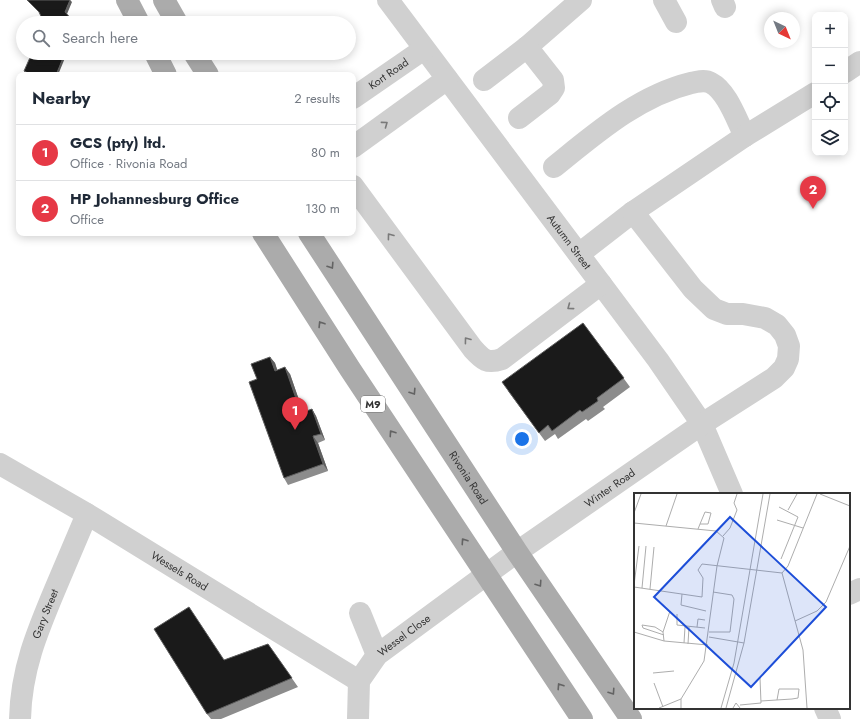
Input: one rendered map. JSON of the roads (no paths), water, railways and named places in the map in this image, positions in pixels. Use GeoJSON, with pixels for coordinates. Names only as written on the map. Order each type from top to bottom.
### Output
{"type":"FeatureCollection","features":[{"type":"Feature","properties":{"kind":"main road"},"geometry":{"type":"LineString","coordinates":[[126,0],[135,16]]}},
{"type":"Feature","properties":{"kind":"main road"},"geometry":{"type":"LineString","coordinates":[[164,0],[173,16]]}},
{"type":"Feature","properties":{"kind":"main road"},"geometry":{"type":"LineString","coordinates":[[158,60],[164,72]]}},
{"type":"Feature","properties":{"kind":"main road"},"geometry":{"type":"LineString","coordinates":[[198,60],[206,72]]}},
{"type":"Feature","properties":{"kind":"main road","name":"M9"},"geometry":{"type":"LineString","coordinates":[[265,236],[350,369],[582,719]]}},
{"type":"Feature","properties":{"kind":"main road","name":"Rivonia Road"},"geometry":{"type":"LineString","coordinates":[[311,236],[517,552],[631,719]]}},
{"type":"Feature","properties":{"kind":"street"},"geometry":{"type":"LineString","coordinates":[[664,0],[676,22]]}},
{"type":"Feature","properties":{"kind":"street","name":"Autumn Street"},"geometry":{"type":"LineString","coordinates":[[394,2],[424,49],[658,360],[702,424],[732,493]]}},
{"type":"Feature","properties":{"kind":"street"},"geometry":{"type":"LineString","coordinates":[[484,80],[527,47],[568,4]]}},
{"type":"Feature","properties":{"kind":"street"},"geometry":{"type":"LineString","coordinates":[[519,118],[550,94],[554,88],[553,80],[527,47]]}},
{"type":"Feature","properties":{"kind":"street","name":"Kort Road"},"geometry":{"type":"LineString","coordinates":[[356,96],[424,49]]}},
{"type":"Feature","properties":{"kind":"street"},"geometry":{"type":"LineString","coordinates":[[848,70],[860,62]]}},
{"type":"Feature","properties":{"kind":"street"},"geometry":{"type":"LineString","coordinates":[[356,145],[447,79]]}},
{"type":"Feature","properties":{"kind":"street"},"geometry":{"type":"LineString","coordinates":[[554,167],[601,130],[642,103],[678,86],[703,80],[711,83],[719,90],[731,108],[745,136]]}},
{"type":"Feature","properties":{"kind":"street"},"geometry":{"type":"LineString","coordinates":[[579,254],[632,212],[745,136],[812,95]]}},
{"type":"Feature","properties":{"kind":"street"},"geometry":{"type":"LineString","coordinates":[[356,190],[473,349],[482,359],[493,362],[502,359],[602,284]]}},
{"type":"Feature","properties":{"kind":"street","name":"Winter Road"},"geometry":{"type":"LineString","coordinates":[[486,574],[702,424],[774,378],[784,368],[788,359],[789,346],[785,335],[777,325],[765,318],[743,314],[727,314],[714,309],[693,288],[632,212]]}},
{"type":"Feature","properties":{"kind":"street","name":"Wessels Road"},"geometry":{"type":"LineString","coordinates":[[0,464],[87,514],[358,681]]}},
{"type":"Feature","properties":{"kind":"street","name":"Gary Street"},"geometry":{"type":"LineString","coordinates":[[20,719],[23,683],[29,656],[42,620],[87,514]]}},
{"type":"Feature","properties":{"kind":"street","name":"Wessel Close"},"geometry":{"type":"LineString","coordinates":[[358,681],[377,655],[486,574]]}},
{"type":"Feature","properties":{"kind":"street"},"geometry":{"type":"LineString","coordinates":[[850,594],[860,589]]}},
{"type":"Feature","properties":{"kind":"street"},"geometry":{"type":"LineString","coordinates":[[360,613],[377,655]]}},
{"type":"Feature","properties":{"kind":"street"},"geometry":{"type":"LineString","coordinates":[[358,681],[358,719]]}},
{"type":"Feature","properties":{"kind":"street"},"geometry":{"type":"LineString","coordinates":[[825,709],[830,719]]}},
{"type":"Feature","properties":{"kind":"place","name":"HP Johannesburg Office"},"geometry":{"type":"Point","coordinates":[813,209]}},
{"type":"Feature","properties":{"kind":"place","name":"GCS (pty) ltd."},"geometry":{"type":"Point","coordinates":[295,430]}}]}
